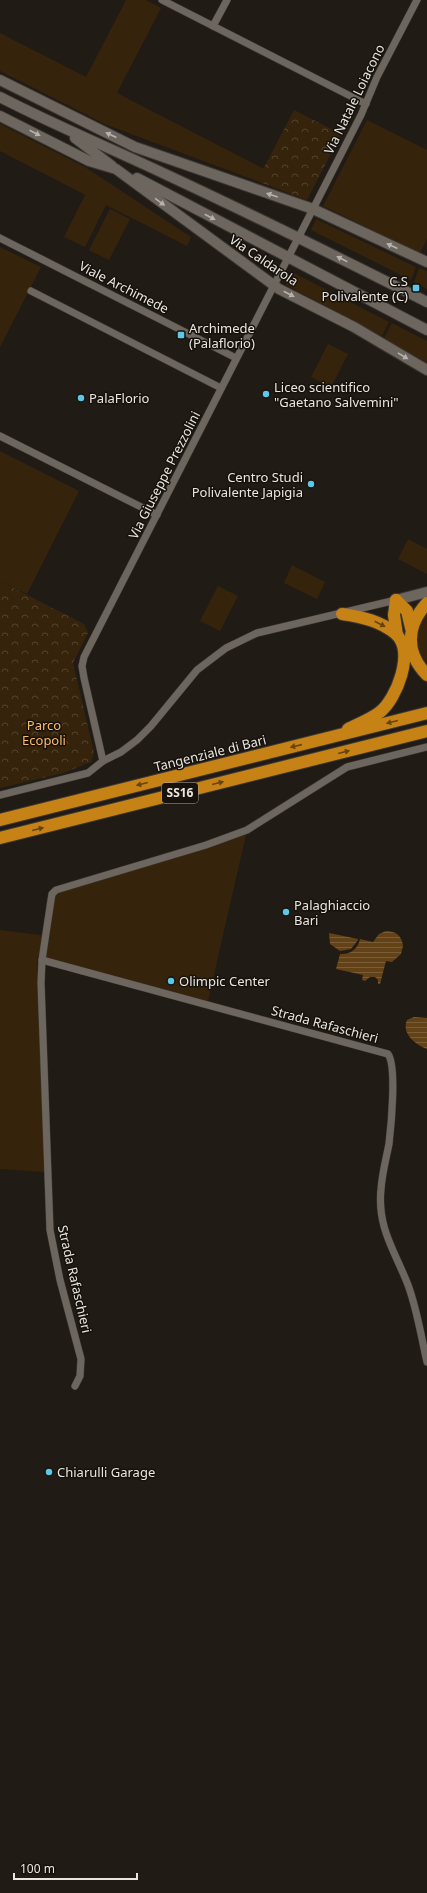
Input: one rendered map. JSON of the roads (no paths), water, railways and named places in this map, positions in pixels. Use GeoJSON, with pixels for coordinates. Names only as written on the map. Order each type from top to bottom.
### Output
{"type":"FeatureCollection","features":[{"type":"Feature","properties":{"kind":"highway"},"geometry":{"type":"LineString","coordinates":[[396,600],[407,611],[411,628],[413,656],[427,676]]}},
{"type":"Feature","properties":{"kind":"highway"},"geometry":{"type":"LineString","coordinates":[[334,737],[380,712],[392,698],[401,679],[404,663],[394,615],[396,600]]}},
{"type":"Feature","properties":{"kind":"highway"},"geometry":{"type":"LineString","coordinates":[[411,628],[416,616],[427,603]]}},
{"type":"Feature","properties":{"kind":"highway"},"geometry":{"type":"LineString","coordinates":[[342,614],[372,620],[397,635]]}},
{"type":"Feature","properties":{"kind":"highway","name":"Tangenziale di Bari"},"geometry":{"type":"LineString","coordinates":[[0,820],[427,713]]}},
{"type":"Feature","properties":{"kind":"highway","name":"SS16"},"geometry":{"type":"LineString","coordinates":[[0,838],[427,731]]}},
{"type":"Feature","properties":{"kind":"street"},"geometry":{"type":"LineString","coordinates":[[162,0],[366,104]]}},
{"type":"Feature","properties":{"kind":"street"},"geometry":{"type":"LineString","coordinates":[[213,26],[227,0]]}},
{"type":"Feature","properties":{"kind":"street","name":"Via Natale Loiacono"},"geometry":{"type":"LineString","coordinates":[[313,209],[366,104],[377,77],[417,0]]}},
{"type":"Feature","properties":{"kind":"street","name":"Via Caldarola"},"geometry":{"type":"LineString","coordinates":[[0,80],[135,147],[313,209],[427,262]]}},
{"type":"Feature","properties":{"kind":"street","name":"Via Caldarola"},"geometry":{"type":"LineString","coordinates":[[0,97],[57,126],[165,174],[298,237],[427,302]]}},
{"type":"Feature","properties":{"kind":"street","name":"Via Caldarola"},"geometry":{"type":"LineString","coordinates":[[0,116],[89,161],[116,169],[132,176],[427,330]]}},
{"type":"Feature","properties":{"kind":"street","name":"Via Caldarola"},"geometry":{"type":"LineString","coordinates":[[57,126],[93,150],[116,169],[273,285],[354,327],[427,370]]}},
{"type":"Feature","properties":{"kind":"street","name":"Via Caldarola"},"geometry":{"type":"LineString","coordinates":[[135,147],[165,174]]}},
{"type":"Feature","properties":{"kind":"street","name":"Via Giuseppe Prezzolini"},"geometry":{"type":"LineString","coordinates":[[103,761],[84,678],[82,662],[313,209]]}},
{"type":"Feature","properties":{"kind":"street","name":"Viale Archimede"},"geometry":{"type":"LineString","coordinates":[[0,238],[236,358]]}},
{"type":"Feature","properties":{"kind":"street"},"geometry":{"type":"LineString","coordinates":[[32,291],[221,388]]}},
{"type":"Feature","properties":{"kind":"street"},"geometry":{"type":"LineString","coordinates":[[0,436],[157,515]]}},
{"type":"Feature","properties":{"kind":"street"},"geometry":{"type":"LineString","coordinates":[[0,795],[88,773],[103,761],[121,752],[138,740],[197,670],[226,648],[257,633],[342,614],[427,592]]}},
{"type":"Feature","properties":{"kind":"street","name":"Strada Rafaschieri"},"geometry":{"type":"LineString","coordinates":[[75,1386],[80,1376],[81,1359],[54,1252],[48,1212],[41,983],[42,960],[52,894],[56,890],[187,851],[247,830],[347,768],[427,747]]}},
{"type":"Feature","properties":{"kind":"street","name":"Strada Rafaschieri"},"geometry":{"type":"LineString","coordinates":[[42,960],[388,1054],[393,1063],[393,1079],[389,1144],[380,1190],[381,1211],[384,1229],[412,1297],[427,1362]]}},
{"type":"Feature","properties":{"kind":"place","name":"C.S Polivalente (C)"},"geometry":{"type":"Point","coordinates":[416,288]}},
{"type":"Feature","properties":{"kind":"place","name":"Archimede (Palaflorio)"},"geometry":{"type":"Point","coordinates":[181,335]}},
{"type":"Feature","properties":{"kind":"place","name":"Liceo scientifico \"Gaetano Salvemini\""},"geometry":{"type":"Point","coordinates":[266,394]}},
{"type":"Feature","properties":{"kind":"place","name":"PalaFlorio"},"geometry":{"type":"Point","coordinates":[81,398]}},
{"type":"Feature","properties":{"kind":"place","name":"Centro Studi Polivalente Japigia"},"geometry":{"type":"Point","coordinates":[311,484]}},
{"type":"Feature","properties":{"kind":"place","name":"Palaghiaccio Bari"},"geometry":{"type":"Point","coordinates":[286,912]}},
{"type":"Feature","properties":{"kind":"place","name":"Olimpic Center"},"geometry":{"type":"Point","coordinates":[171,981]}},
{"type":"Feature","properties":{"kind":"place","name":"Chiarulli Garage"},"geometry":{"type":"Point","coordinates":[49,1472]}},
{"type":"Feature","properties":{"kind":"park label","name":"Parco Ecopoli"},"geometry":{"type":"Point","coordinates":[44,732]}}]}
